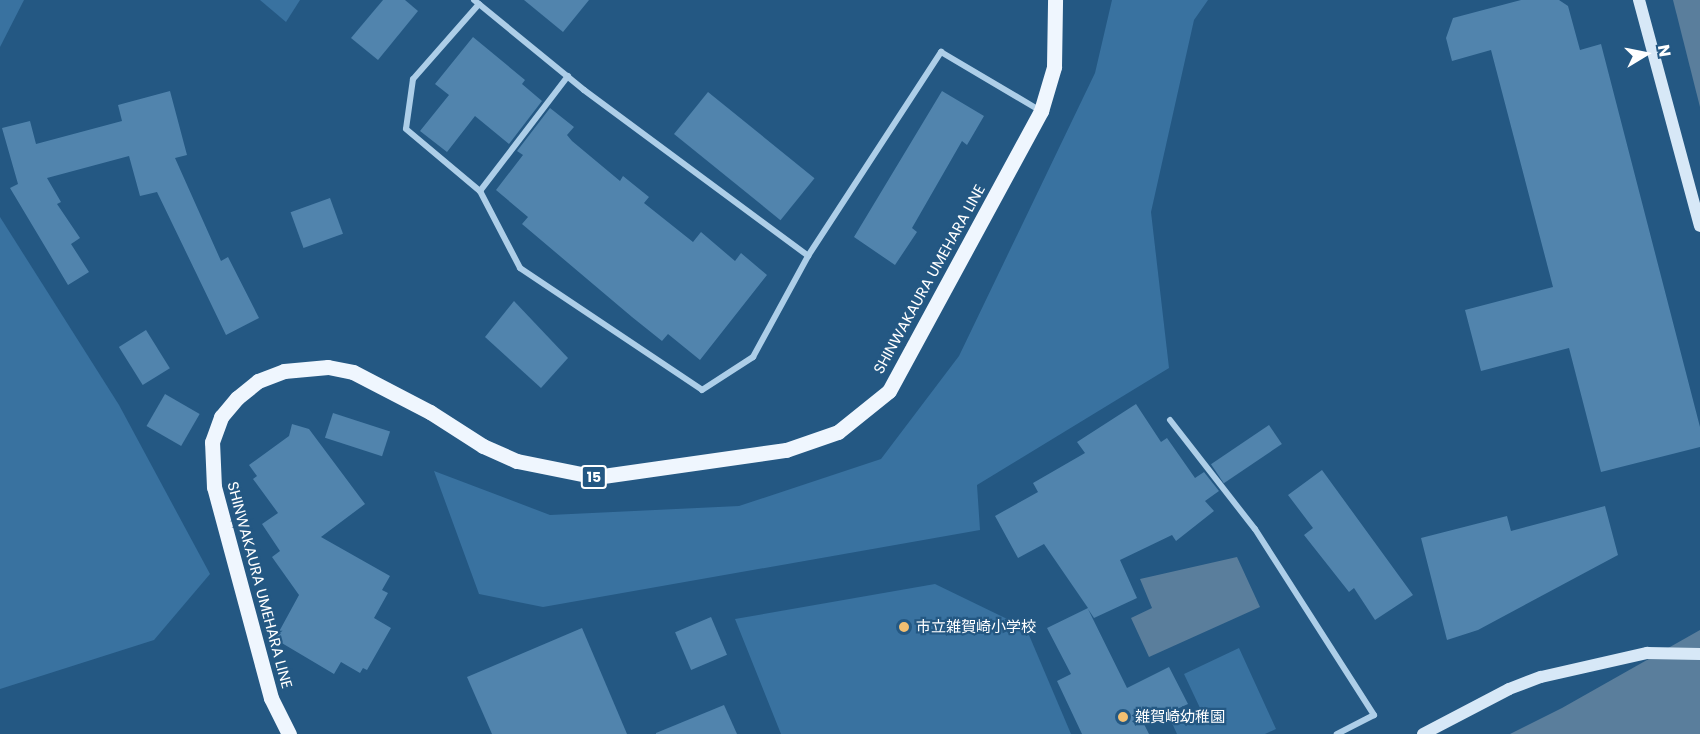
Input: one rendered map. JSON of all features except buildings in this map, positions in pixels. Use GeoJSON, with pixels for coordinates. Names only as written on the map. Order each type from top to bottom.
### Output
{"type":"FeatureCollection","features":[{"type":"Feature","properties":{"kind":"main road","name":"SHINWAKAURA UMEHARA LINE"},"geometry":{"type":"LineString","coordinates":[[289,734],[271,698],[214,487],[212,442],[221,417],[237,398],[258,381],[284,371],[328,367],[353,372],[508,457],[596,477],[786,450],[815,442],[868,412],[889,391],[1041,111],[1054,67],[1055,0]]}},
{"type":"Feature","properties":{"kind":"street"},"geometry":{"type":"LineString","coordinates":[[1639,0],[1700,226]]}},
{"type":"Feature","properties":{"kind":"street"},"geometry":{"type":"LineString","coordinates":[[808,256],[568,76],[476,2],[413,79],[406,129],[480,191],[520,268],[702,390],[753,357],[808,256],[941,52],[1041,111]]}},
{"type":"Feature","properties":{"kind":"street"},"geometry":{"type":"LineString","coordinates":[[480,191],[568,76]]}},
{"type":"Feature","properties":{"kind":"street"},"geometry":{"type":"LineString","coordinates":[[1170,420],[1255,529],[1374,715],[1337,734]]}},
{"type":"Feature","properties":{"kind":"street"},"geometry":{"type":"LineString","coordinates":[[1424,734],[1509,689],[1541,677],[1647,653],[1700,654]]}},
{"type":"Feature","properties":{"kind":"shaded area"},"geometry":{"type":"Polygon","coordinates":[[[0,0],[24,0],[0,47],[0,0]]]}},
{"type":"Feature","properties":{"kind":"shaded area"},"geometry":{"type":"Polygon","coordinates":[[[260,0],[300,0],[286,22],[260,0]]]}},
{"type":"Feature","properties":{"kind":"shaded area"},"geometry":{"type":"Polygon","coordinates":[[[1112,0],[1208,0],[1194,20],[1151,212],[1169,368],[977,485],[980,530],[543,607],[479,594],[434,471],[550,515],[739,506],[881,459],[959,356],[1095,73],[1112,0]]]}},
{"type":"Feature","properties":{"kind":"shaded area"},"geometry":{"type":"Polygon","coordinates":[[[1673,0],[1700,0],[1700,107],[1673,0]]]}},
{"type":"Feature","properties":{"kind":"shaded area"},"geometry":{"type":"Polygon","coordinates":[[[0,217],[119,405],[210,574],[154,640],[0,689],[0,217]]]}},
{"type":"Feature","properties":{"kind":"shaded area"},"geometry":{"type":"Polygon","coordinates":[[[1237,557],[1260,607],[1149,657],[1131,618],[1152,608],[1140,579],[1237,557]]]}},
{"type":"Feature","properties":{"kind":"shaded area"},"geometry":{"type":"Polygon","coordinates":[[[935,584],[1026,628],[1071,734],[781,734],[735,619],[935,584]]]}},
{"type":"Feature","properties":{"kind":"shaded area"},"geometry":{"type":"Polygon","coordinates":[[[1700,630],[1700,734],[1510,734],[1562,708],[1700,630]]]}},
{"type":"Feature","properties":{"kind":"shaded area"},"geometry":{"type":"Polygon","coordinates":[[[1239,648],[1276,729],[1265,734],[1177,734],[1171,721],[1200,708],[1184,674],[1239,648]]]}},
{"type":"Feature","properties":{"kind":"place","name":"市立雑賀崎小学校"},"geometry":{"type":"Point","coordinates":[904,627]}},
{"type":"Feature","properties":{"kind":"place","name":"雑賀崎幼稚園"},"geometry":{"type":"Point","coordinates":[1123,717]}}]}
